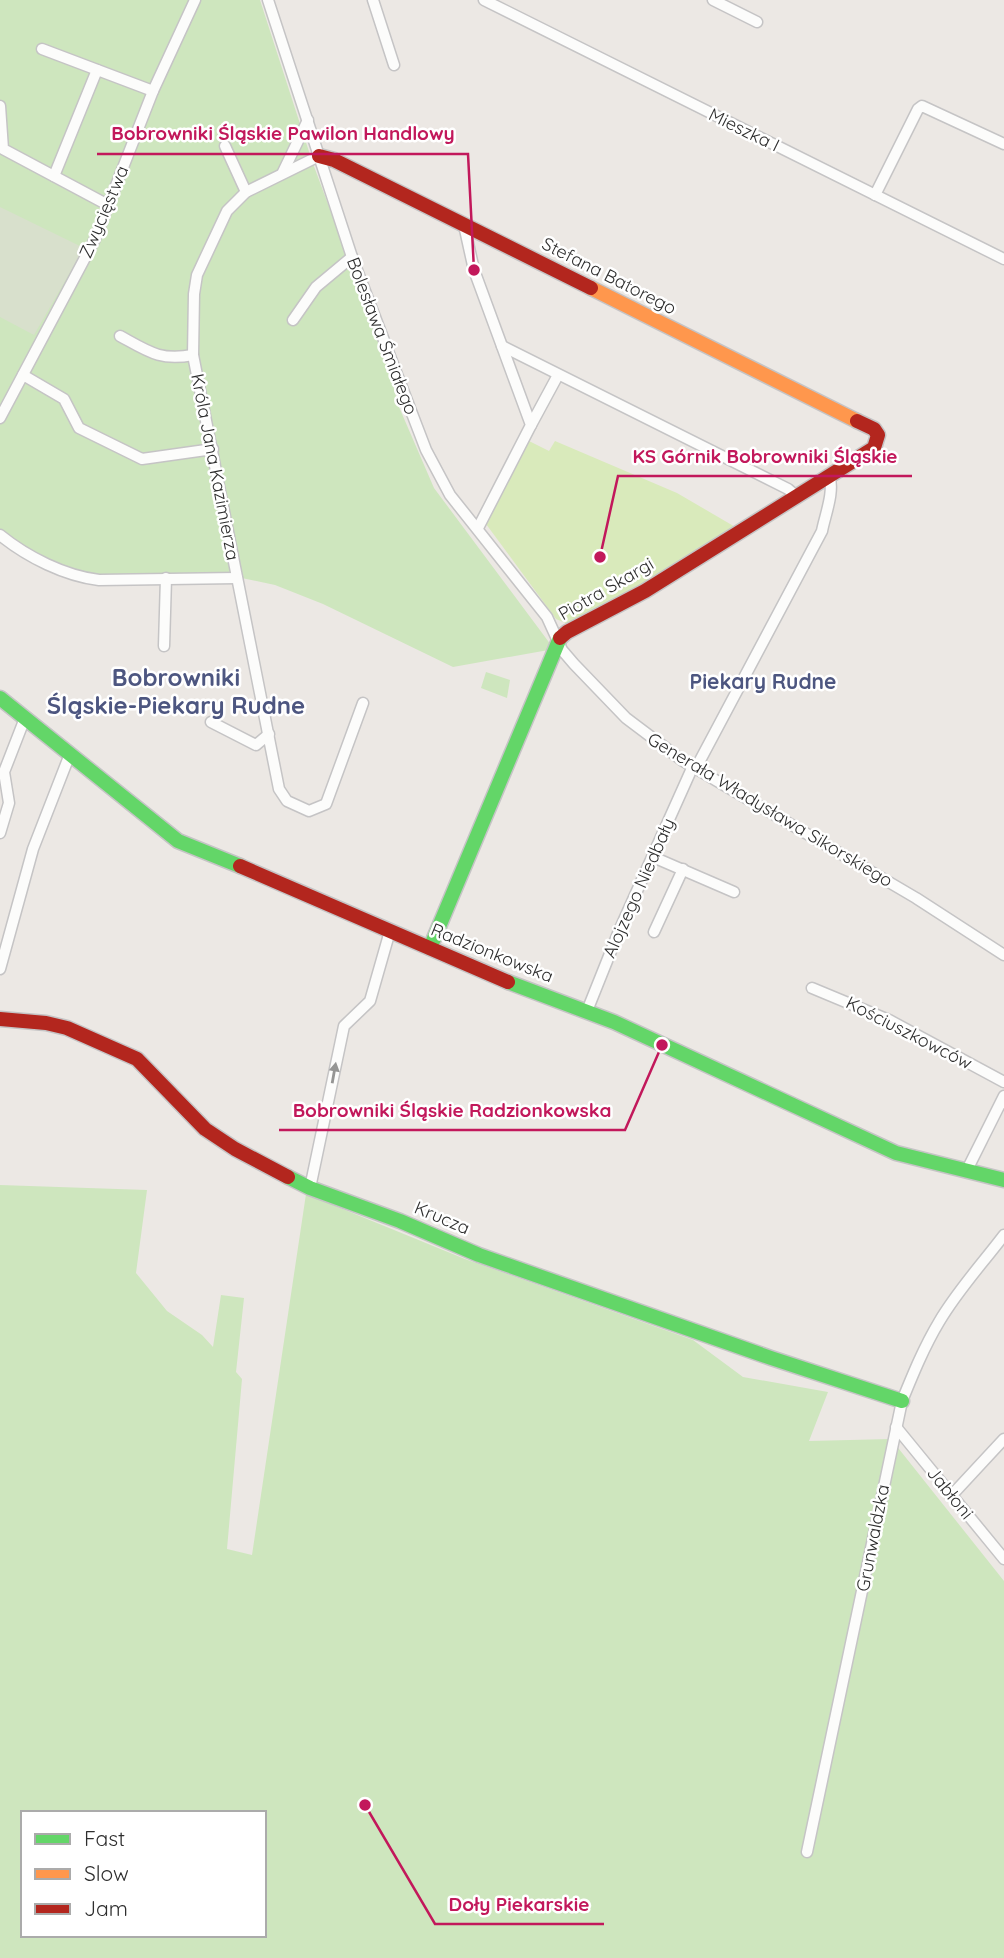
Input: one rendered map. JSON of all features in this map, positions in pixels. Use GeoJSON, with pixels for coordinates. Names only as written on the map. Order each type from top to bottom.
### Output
{"type":"FeatureCollection","features":[{"type":"Feature","properties":{"kind":"street","name":"Zwycięstwa"},"geometry":{"type":"LineString","coordinates":[[0,418],[95,239],[153,91],[195,0]]}},
{"type":"Feature","properties":{"kind":"street","name":"Bolesława Śmiałego"},"geometry":{"type":"LineString","coordinates":[[268,0],[352,257],[426,450],[450,495],[547,617],[558,640]]}},
{"type":"Feature","properties":{"kind":"street"},"geometry":{"type":"LineString","coordinates":[[373,0],[394,65]]}},
{"type":"Feature","properties":{"kind":"street","name":"Mieszka I"},"geometry":{"type":"LineString","coordinates":[[484,0],[1004,259]]}},
{"type":"Feature","properties":{"kind":"street"},"geometry":{"type":"LineString","coordinates":[[713,0],[757,22]]}},
{"type":"Feature","properties":{"kind":"street"},"geometry":{"type":"LineString","coordinates":[[42,49],[153,91]]}},
{"type":"Feature","properties":{"kind":"street"},"geometry":{"type":"LineString","coordinates":[[54,176],[97,70]]}},
{"type":"Feature","properties":{"kind":"street"},"geometry":{"type":"LineString","coordinates":[[0,106],[1,149],[107,205]]}},
{"type":"Feature","properties":{"kind":"street"},"geometry":{"type":"LineString","coordinates":[[875,195],[918,109],[922,106],[1004,144]]}},
{"type":"Feature","properties":{"kind":"street"},"geometry":{"type":"LineString","coordinates":[[283,172],[307,120]]}},
{"type":"Feature","properties":{"kind":"street"},"geometry":{"type":"LineString","coordinates":[[225,146],[246,192]]}},
{"type":"Feature","properties":{"kind":"street","name":"Króla Jana Kazimierza"},"geometry":{"type":"LineString","coordinates":[[318,156],[246,192],[227,211],[197,275],[193,355],[279,789],[287,801],[309,811],[326,804],[363,703]]}},
{"type":"Feature","properties":{"kind":"street","name":"Stefana Batorego"},"geometry":{"type":"LineString","coordinates":[[318,156],[334,160],[874,429],[878,435]]}},
{"type":"Feature","properties":{"kind":"street"},"geometry":{"type":"LineString","coordinates":[[464,225],[474,270],[531,425]]}},
{"type":"Feature","properties":{"kind":"street"},"geometry":{"type":"LineString","coordinates":[[293,320],[316,287],[352,257]]}},
{"type":"Feature","properties":{"kind":"street","name":"Króla Jana Kazimierza"},"geometry":{"type":"LineString","coordinates":[[120,336],[160,357],[173,359],[193,355]]}},
{"type":"Feature","properties":{"kind":"street"},"geometry":{"type":"LineString","coordinates":[[502,346],[788,489],[796,496]]}},
{"type":"Feature","properties":{"kind":"street"},"geometry":{"type":"LineString","coordinates":[[23,375],[64,399],[79,428],[142,459],[213,449]]}},
{"type":"Feature","properties":{"kind":"street"},"geometry":{"type":"LineString","coordinates":[[478,528],[558,375]]}},
{"type":"Feature","properties":{"kind":"street","name":"Piotra Skargi"},"geometry":{"type":"LineString","coordinates":[[430,948],[558,640],[567,632],[645,591],[874,448],[878,435]]}},
{"type":"Feature","properties":{"kind":"street","name":"Alojzego Niedbały"},"geometry":{"type":"LineString","coordinates":[[587,1011],[619,931],[694,767],[822,531],[832,480],[829,475]]}},
{"type":"Feature","properties":{"kind":"street"},"geometry":{"type":"LineString","coordinates":[[0,535],[16,549],[84,579],[237,578]]}},
{"type":"Feature","properties":{"kind":"street"},"geometry":{"type":"LineString","coordinates":[[164,646],[166,578]]}},
{"type":"Feature","properties":{"kind":"street","name":"Generała Władysława Sikorskiego"},"geometry":{"type":"LineString","coordinates":[[558,640],[562,650],[574,664],[626,718],[659,745],[916,898],[1004,955]]}},
{"type":"Feature","properties":{"kind":"street","name":"Radzionkowska"},"geometry":{"type":"LineString","coordinates":[[0,698],[178,841],[506,981],[587,1011],[869,1142],[914,1159],[1004,1180]]}},
{"type":"Feature","properties":{"kind":"street"},"geometry":{"type":"LineString","coordinates":[[0,834],[9,803],[4,772],[25,718]]}},
{"type":"Feature","properties":{"kind":"street"},"geometry":{"type":"LineString","coordinates":[[211,722],[256,745],[270,734]]}},
{"type":"Feature","properties":{"kind":"street"},"geometry":{"type":"LineString","coordinates":[[0,969],[33,849],[70,754]]}},
{"type":"Feature","properties":{"kind":"street"},"geometry":{"type":"LineString","coordinates":[[653,857],[734,892]]}},
{"type":"Feature","properties":{"kind":"street"},"geometry":{"type":"LineString","coordinates":[[654,932],[683,869]]}},
{"type":"Feature","properties":{"kind":"street"},"geometry":{"type":"LineString","coordinates":[[310,1188],[342,1032],[344,1026],[370,1001],[390,931]]}},
{"type":"Feature","properties":{"kind":"street","name":"Kościuszkowców"},"geometry":{"type":"LineString","coordinates":[[812,988],[889,1020],[1004,1082]]}},
{"type":"Feature","properties":{"kind":"street","name":"Krucza"},"geometry":{"type":"LineString","coordinates":[[0,1019],[46,1023],[67,1028],[137,1059],[205,1129],[235,1149],[310,1188],[480,1255],[782,1362],[902,1401]]}},
{"type":"Feature","properties":{"kind":"street"},"geometry":{"type":"LineString","coordinates":[[967,1172],[1004,1096]]}},
{"type":"Feature","properties":{"kind":"street","name":"Grunwaldzka"},"geometry":{"type":"LineString","coordinates":[[807,1852],[902,1401],[939,1322],[1004,1235]]}},
{"type":"Feature","properties":{"kind":"street"},"geometry":{"type":"LineString","coordinates":[[995,1248],[1004,1256]]}},
{"type":"Feature","properties":{"kind":"street","name":"Jabłoni"},"geometry":{"type":"LineString","coordinates":[[896,1427],[1004,1559]]}},
{"type":"Feature","properties":{"kind":"street"},"geometry":{"type":"LineString","coordinates":[[951,1496],[1004,1439]]}},
{"type":"Feature","properties":{"kind":"green space"},"geometry":{"type":"Polygon","coordinates":[[[0,0],[260,0],[312,161],[385,357],[399,407],[434,488],[554,649],[453,667],[323,604],[275,585],[237,577],[85,576],[41,561],[0,537],[0,0]]]}},
{"type":"Feature","properties":{"kind":"green space"},"geometry":{"type":"Polygon","coordinates":[[[0,207],[84,248],[34,335],[0,317],[0,207]]]}},
{"type":"Feature","properties":{"kind":"green space"},"geometry":{"type":"Polygon","coordinates":[[[527,440],[549,451],[555,441],[677,493],[737,528],[644,585],[570,625],[556,619],[486,524],[527,440]]]}},
{"type":"Feature","properties":{"kind":"green space"},"geometry":{"type":"Polygon","coordinates":[[[486,672],[510,680],[507,698],[481,688],[486,672]]]}},
{"type":"Feature","properties":{"kind":"green space"},"geometry":{"type":"Polygon","coordinates":[[[0,1185],[147,1190],[136,1273],[167,1311],[202,1335],[213,1347],[221,1295],[244,1298],[236,1372],[242,1379],[227,1549],[252,1555],[306,1194],[465,1259],[693,1340],[743,1377],[828,1392],[809,1441],[891,1439],[1004,1581],[1004,1958],[0,1958],[0,1185]]]}},
{"type":"Feature","properties":{"kind":"traffic: fast"},"geometry":{"type":"LineString","coordinates":[[430,948],[560,638]]}},
{"type":"Feature","properties":{"kind":"traffic: fast"},"geometry":{"type":"LineString","coordinates":[[0,698],[178,841],[240,866]]}},
{"type":"Feature","properties":{"kind":"traffic: fast"},"geometry":{"type":"LineString","coordinates":[[508,982],[614,1022],[896,1153],[1004,1180]]}},
{"type":"Feature","properties":{"kind":"traffic: fast"},"geometry":{"type":"LineString","coordinates":[[288,1177],[479,1255],[902,1401]]}},
{"type":"Feature","properties":{"kind":"traffic: slow"},"geometry":{"type":"LineString","coordinates":[[591,288],[857,421]]}},
{"type":"Feature","properties":{"kind":"traffic: jam"},"geometry":{"type":"LineString","coordinates":[[319,156],[334,160],[591,288]]}},
{"type":"Feature","properties":{"kind":"traffic: jam"},"geometry":{"type":"LineString","coordinates":[[560,638],[645,591],[874,448],[878,435],[874,429],[857,421]]}},
{"type":"Feature","properties":{"kind":"traffic: jam"},"geometry":{"type":"LineString","coordinates":[[240,866],[508,982]]}},
{"type":"Feature","properties":{"kind":"traffic: jam"},"geometry":{"type":"LineString","coordinates":[[0,1019],[46,1023],[67,1028],[137,1059],[205,1129],[235,1149],[288,1177]]}},
{"type":"Feature","properties":{"kind":"place","name":"Bobrowniki Śląskie Pawilon Handlowy"},"geometry":{"type":"Point","coordinates":[474,270]}},
{"type":"Feature","properties":{"kind":"place","name":"KS Górnik Bobrowniki Śląskie"},"geometry":{"type":"Point","coordinates":[600,557]}},
{"type":"Feature","properties":{"kind":"place","name":"Bobrowniki Śląskie Radzionkowska"},"geometry":{"type":"Point","coordinates":[662,1045]}},
{"type":"Feature","properties":{"kind":"place","name":"Doły Piekarskie"},"geometry":{"type":"Point","coordinates":[365,1805]}},
{"type":"Feature","properties":{"kind":"district","name":"Piekary Rudne"},"geometry":{"type":"Point","coordinates":[763,682]}},
{"type":"Feature","properties":{"kind":"district","name":"Bobrowniki Śląskie-Piekary Rudne"},"geometry":{"type":"Point","coordinates":[176,692]}}]}
